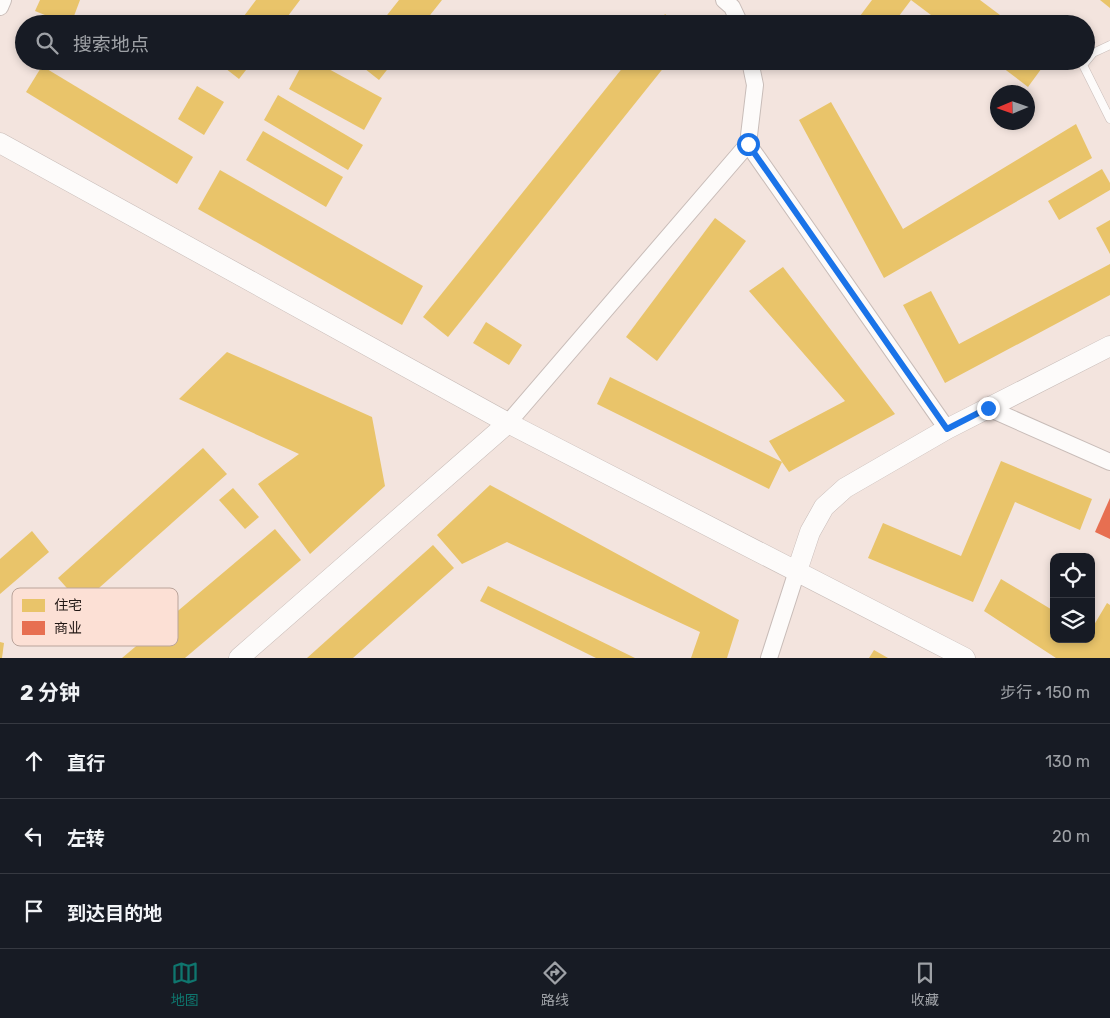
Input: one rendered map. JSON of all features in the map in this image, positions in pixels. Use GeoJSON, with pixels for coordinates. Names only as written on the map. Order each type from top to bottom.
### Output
{"type":"FeatureCollection","features":[{"type":"Feature","properties":{"kind":"street"},"geometry":{"type":"LineString","coordinates":[[0,7],[3,0]]}},
{"type":"Feature","properties":{"kind":"street"},"geometry":{"type":"LineString","coordinates":[[724,0],[732,7],[736,15]]}},
{"type":"Feature","properties":{"kind":"street"},"geometry":{"type":"LineString","coordinates":[[238,658],[508,422],[748,144],[755,85],[752,70]]}},
{"type":"Feature","properties":{"kind":"street"},"geometry":{"type":"LineString","coordinates":[[0,143],[508,422],[965,658]]}},
{"type":"Feature","properties":{"kind":"street"},"geometry":{"type":"LineString","coordinates":[[748,144],[947,429]]}},
{"type":"Feature","properties":{"kind":"street"},"geometry":{"type":"LineString","coordinates":[[768,658],[810,532],[824,507],[845,488],[947,429],[1110,346]]}},
{"type":"Feature","properties":{"kind":"street"},"geometry":{"type":"LineString","coordinates":[[988,408],[1110,462]]}},
{"type":"Feature","properties":{"kind":"lane"},"geometry":{"type":"LineString","coordinates":[[1095,53],[1110,45]]}},
{"type":"Feature","properties":{"kind":"lane"},"geometry":{"type":"LineString","coordinates":[[1086,70],[1110,119]]}},
{"type":"Feature","properties":{"kind":"building: 住宅"},"geometry":{"type":"Polygon","coordinates":[[[40,0],[80,0],[74,15],[45,15],[35,11],[40,0]]]}},
{"type":"Feature","properties":{"kind":"building: 住宅"},"geometry":{"type":"Polygon","coordinates":[[[256,0],[300,0],[289,15],[245,15],[256,0]]]}},
{"type":"Feature","properties":{"kind":"building: 住宅"},"geometry":{"type":"Polygon","coordinates":[[[399,0],[442,0],[430,15],[387,15],[399,0]]]}},
{"type":"Feature","properties":{"kind":"building: 住宅"},"geometry":{"type":"Polygon","coordinates":[[[872,0],[911,0],[900,15],[861,15],[872,0]]]}},
{"type":"Feature","properties":{"kind":"building: 住宅"},"geometry":{"type":"Polygon","coordinates":[[[911,0],[980,0],[1000,15],[931,15],[911,0]]]}},
{"type":"Feature","properties":{"kind":"building: 住宅"},"geometry":{"type":"Polygon","coordinates":[[[1100,0],[1110,0],[1110,8],[1100,0]]]}},
{"type":"Feature","properties":{"kind":"building: 住宅"},"geometry":{"type":"Polygon","coordinates":[[[40,70],[49,70],[193,157],[177,184],[26,92],[40,70]]]}},
{"type":"Feature","properties":{"kind":"building: 住宅"},"geometry":{"type":"Polygon","coordinates":[[[228,70],[246,70],[239,79],[228,70]]]}},
{"type":"Feature","properties":{"kind":"building: 住宅"},"geometry":{"type":"Polygon","coordinates":[[[299,70],[331,70],[382,98],[364,130],[289,89],[299,70]]]}},
{"type":"Feature","properties":{"kind":"building: 住宅"},"geometry":{"type":"Polygon","coordinates":[[[366,70],[387,70],[379,80],[366,70]]]}},
{"type":"Feature","properties":{"kind":"building: 住宅"},"geometry":{"type":"Polygon","coordinates":[[[621,70],[662,70],[448,337],[423,317],[621,70]]]}},
{"type":"Feature","properties":{"kind":"building: 住宅"},"geometry":{"type":"Polygon","coordinates":[[[1006,70],[1040,70],[1029,85],[1025,85],[1006,70]]]}},
{"type":"Feature","properties":{"kind":"building: 住宅"},"geometry":{"type":"Polygon","coordinates":[[[197,86],[224,102],[204,135],[178,119],[197,86]]]}},
{"type":"Feature","properties":{"kind":"building: 住宅"},"geometry":{"type":"Polygon","coordinates":[[[278,95],[363,145],[348,170],[264,120],[278,95]]]}},
{"type":"Feature","properties":{"kind":"building: 住宅"},"geometry":{"type":"Polygon","coordinates":[[[831,102],[903,229],[1076,124],[1092,158],[884,278],[799,120],[831,102]]]}},
{"type":"Feature","properties":{"kind":"building: 住宅"},"geometry":{"type":"Polygon","coordinates":[[[263,131],[343,177],[326,207],[246,160],[263,131]]]}},
{"type":"Feature","properties":{"kind":"building: 住宅"},"geometry":{"type":"Polygon","coordinates":[[[1102,169],[1110,183],[1110,190],[1059,220],[1048,201],[1102,169]]]}},
{"type":"Feature","properties":{"kind":"building: 住宅"},"geometry":{"type":"Polygon","coordinates":[[[220,170],[423,286],[402,325],[198,209],[220,170]]]}},
{"type":"Feature","properties":{"kind":"building: 住宅"},"geometry":{"type":"Polygon","coordinates":[[[715,218],[746,241],[657,361],[626,337],[715,218]]]}},
{"type":"Feature","properties":{"kind":"building: 住宅"},"geometry":{"type":"Polygon","coordinates":[[[1110,220],[1110,254],[1096,228],[1110,220]]]}},
{"type":"Feature","properties":{"kind":"building: 住宅"},"geometry":{"type":"Polygon","coordinates":[[[1110,264],[1110,295],[945,383],[903,305],[931,291],[959,344],[1110,264]]]}},
{"type":"Feature","properties":{"kind":"building: 住宅"},"geometry":{"type":"Polygon","coordinates":[[[783,267],[895,414],[789,472],[769,441],[845,401],[749,291],[783,267]]]}},
{"type":"Feature","properties":{"kind":"building: 住宅"},"geometry":{"type":"Polygon","coordinates":[[[486,322],[522,345],[509,365],[473,343],[486,322]]]}},
{"type":"Feature","properties":{"kind":"building: 住宅"},"geometry":{"type":"Polygon","coordinates":[[[227,352],[372,417],[385,486],[310,554],[258,484],[299,454],[179,399],[227,352]]]}},
{"type":"Feature","properties":{"kind":"building: 住宅"},"geometry":{"type":"Polygon","coordinates":[[[610,377],[782,462],[769,489],[597,404],[610,377]]]}},
{"type":"Feature","properties":{"kind":"building: 住宅"},"geometry":{"type":"Polygon","coordinates":[[[203,448],[227,474],[99,588],[67,588],[58,578],[203,448]]]}},
{"type":"Feature","properties":{"kind":"building: 住宅"},"geometry":{"type":"Polygon","coordinates":[[[1001,461],[1092,499],[1080,530],[1015,502],[973,602],[868,558],[883,523],[961,556],[1001,461]]]}},
{"type":"Feature","properties":{"kind":"building: 住宅"},"geometry":{"type":"Polygon","coordinates":[[[490,485],[739,620],[727,658],[691,658],[700,632],[507,542],[462,564],[437,535],[490,485]]]}},
{"type":"Feature","properties":{"kind":"building: 住宅"},"geometry":{"type":"Polygon","coordinates":[[[233,488],[259,517],[245,529],[219,500],[233,488]]]}},
{"type":"Feature","properties":{"kind":"building: 住宅"},"geometry":{"type":"Polygon","coordinates":[[[275,529],[301,560],[185,658],[122,658],[136,646],[178,646],[178,611],[275,529]]]}},
{"type":"Feature","properties":{"kind":"building: 住宅"},"geometry":{"type":"Polygon","coordinates":[[[32,531],[49,552],[0,594],[0,559],[32,531]]]}},
{"type":"Feature","properties":{"kind":"building: 住宅"},"geometry":{"type":"Polygon","coordinates":[[[433,545],[454,568],[353,658],[307,658],[433,545]]]}},
{"type":"Feature","properties":{"kind":"building: 住宅"},"geometry":{"type":"Polygon","coordinates":[[[1001,579],[1050,609],[1050,643],[1095,643],[1095,623],[1107,603],[1110,605],[1110,658],[1056,658],[984,611],[1001,579]]]}},
{"type":"Feature","properties":{"kind":"building: 住宅"},"geometry":{"type":"Polygon","coordinates":[[[488,586],[635,658],[596,658],[480,601],[488,586]]]}},
{"type":"Feature","properties":{"kind":"building: 住宅"},"geometry":{"type":"Polygon","coordinates":[[[0,642],[4,643],[2,658],[0,658],[0,642]]]}},
{"type":"Feature","properties":{"kind":"building: 住宅"},"geometry":{"type":"Polygon","coordinates":[[[874,650],[888,658],[869,658],[874,650]]]}},
{"type":"Feature","properties":{"kind":"building: 商业"},"geometry":{"type":"Polygon","coordinates":[[[1110,498],[1110,539],[1095,532],[1110,498]]]}},
{"type":"Feature","properties":{"kind":"route"},"geometry":{"type":"LineString","coordinates":[[748,144],[947,429],[988,408]]}}]}
